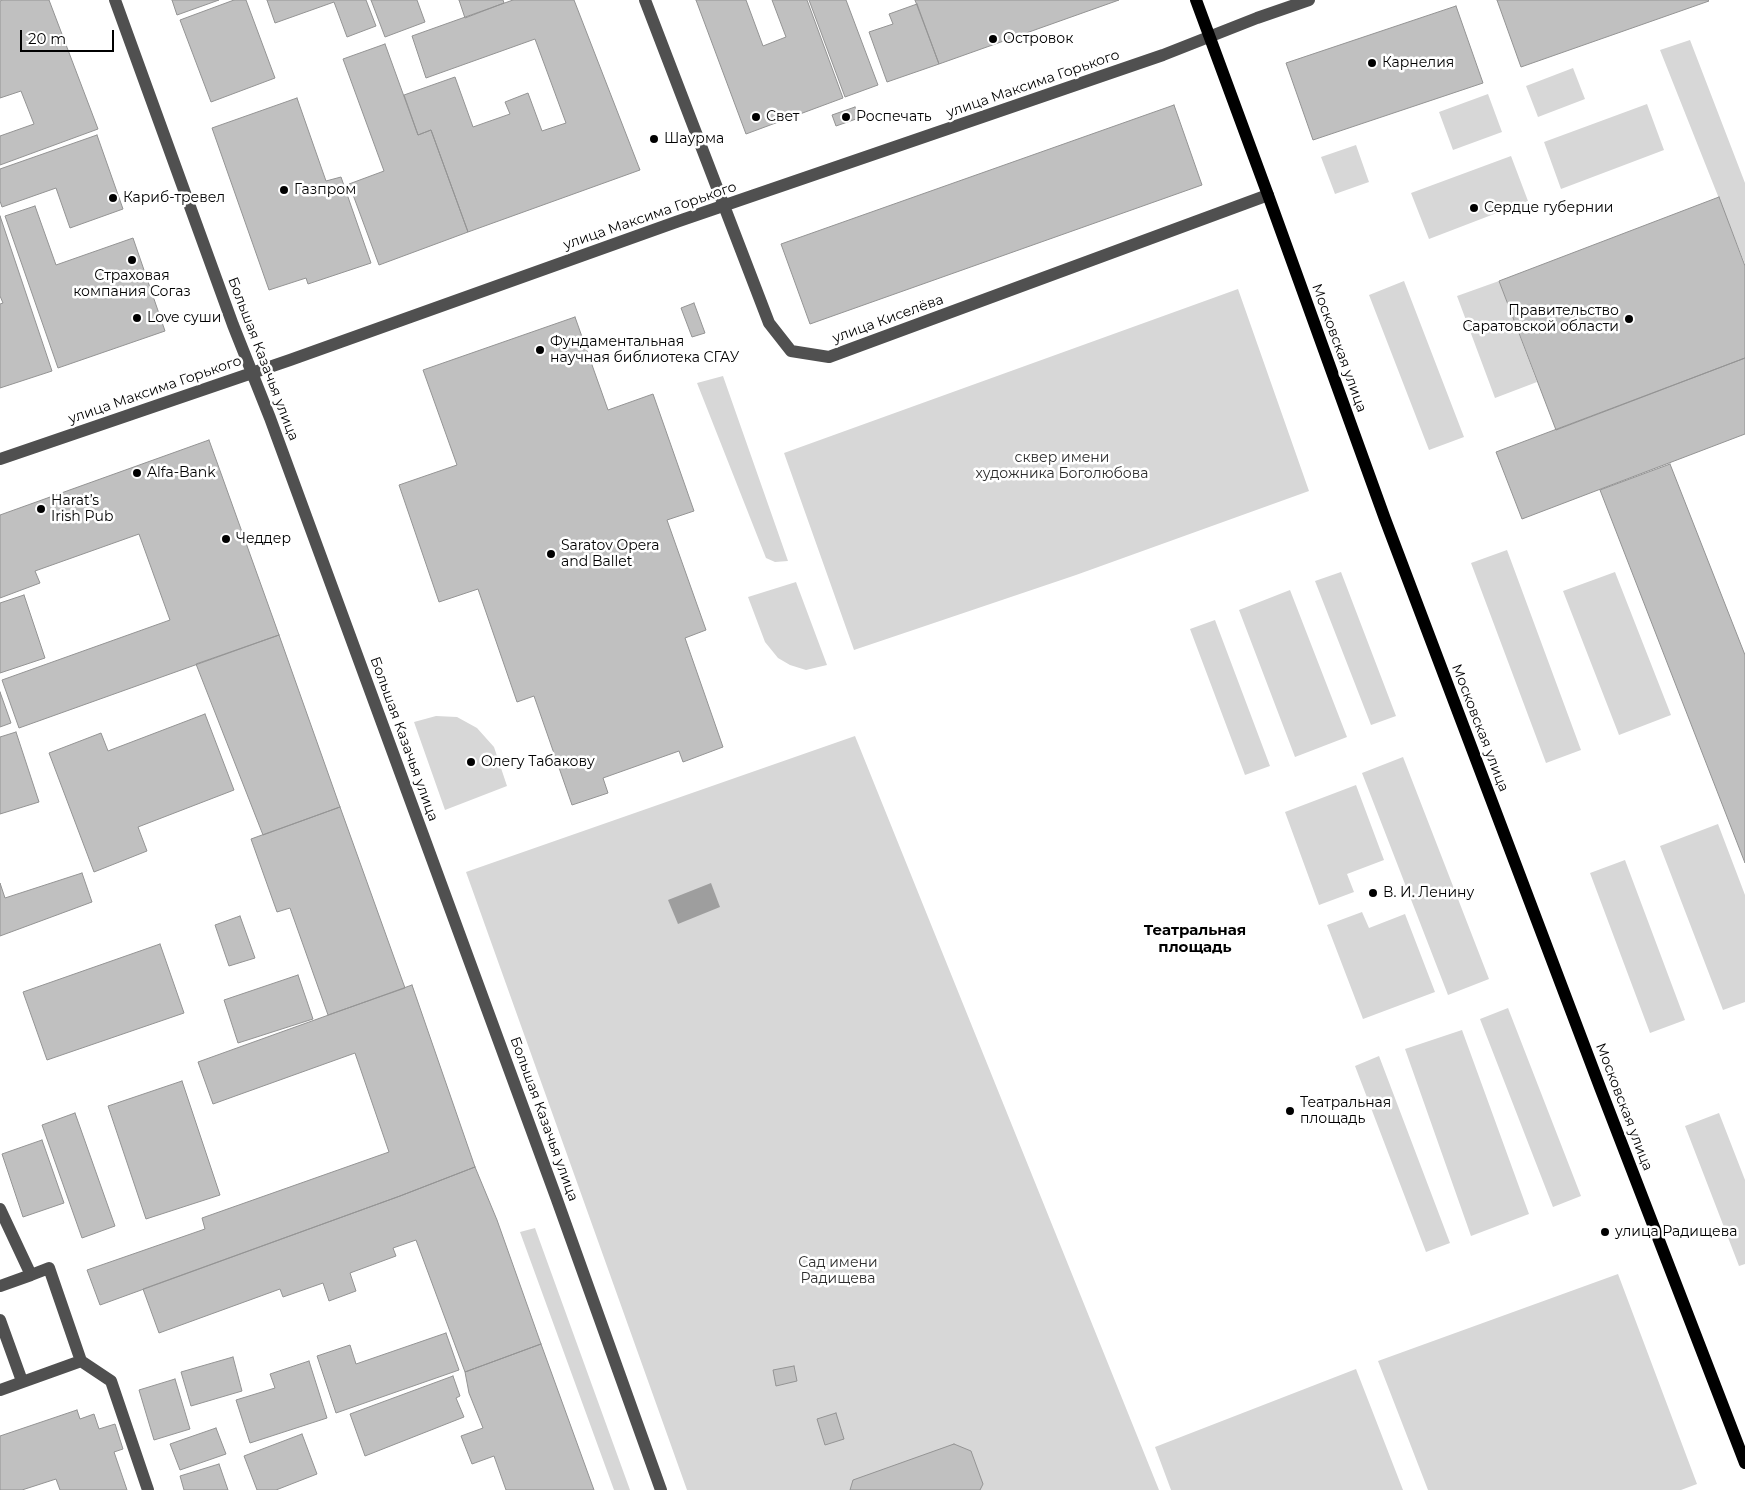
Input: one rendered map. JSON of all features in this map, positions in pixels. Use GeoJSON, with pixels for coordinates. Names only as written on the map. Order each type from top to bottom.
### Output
{"type":"FeatureCollection","features":[{"type":"Feature","properties":{"kind":"main road","name":"Московская улица"},"geometry":{"type":"LineString","coordinates":[[1196,0],[1392,537],[1745,1463]]}},
{"type":"Feature","properties":{"kind":"street","name":"Большая Казачья улица"},"geometry":{"type":"LineString","coordinates":[[115,0],[233,325],[270,418],[550,1178],[661,1490]]}},
{"type":"Feature","properties":{"kind":"street","name":"улица Киселёва"},"geometry":{"type":"LineString","coordinates":[[645,0],[769,323],[791,351],[829,357],[1268,194]]}},
{"type":"Feature","properties":{"kind":"street","name":"улица Максима Горького"},"geometry":{"type":"LineString","coordinates":[[0,459],[252,373],[724,206],[1154,59],[1309,0]]}},
{"type":"Feature","properties":{"kind":"street"},"geometry":{"type":"LineString","coordinates":[[0,1208],[30,1275]]}},
{"type":"Feature","properties":{"kind":"street"},"geometry":{"type":"LineString","coordinates":[[0,1286],[49,1268],[81,1360],[111,1381],[148,1490]]}},
{"type":"Feature","properties":{"kind":"street"},"geometry":{"type":"LineString","coordinates":[[0,1320],[22,1381]]}},
{"type":"Feature","properties":{"kind":"street"},"geometry":{"type":"LineString","coordinates":[[0,1390],[81,1360]]}},
{"type":"Feature","properties":{"kind":"green space"},"geometry":{"type":"Polygon","coordinates":[[[1690,40],[1745,183],[1745,264],[1660,50],[1690,40]]]}},
{"type":"Feature","properties":{"kind":"green space"},"geometry":{"type":"Polygon","coordinates":[[[1573,68],[1585,99],[1538,117],[1526,86],[1573,68]]]}},
{"type":"Feature","properties":{"kind":"green space"},"geometry":{"type":"Polygon","coordinates":[[[1488,94],[1502,132],[1453,150],[1439,112],[1488,94]]]}},
{"type":"Feature","properties":{"kind":"green space"},"geometry":{"type":"Polygon","coordinates":[[[1647,104],[1664,150],[1561,189],[1544,142],[1647,104]]]}},
{"type":"Feature","properties":{"kind":"green space"},"geometry":{"type":"Polygon","coordinates":[[[1356,145],[1369,182],[1335,194],[1321,157],[1356,145]]]}},
{"type":"Feature","properties":{"kind":"green space"},"geometry":{"type":"Polygon","coordinates":[[[1511,156],[1528,201],[1429,239],[1411,193],[1511,156]]]}},
{"type":"Feature","properties":{"kind":"green space"},"geometry":{"type":"Polygon","coordinates":[[[1404,281],[1464,437],[1429,450],[1369,295],[1404,281]]]}},
{"type":"Feature","properties":{"kind":"green space"},"geometry":{"type":"Polygon","coordinates":[[[1499,281],[1537,382],[1495,398],[1457,296],[1499,281]]]}},
{"type":"Feature","properties":{"kind":"green space","name":"сквер имени художника Боголюбова"},"geometry":{"type":"Polygon","coordinates":[[[1238,289],[1309,491],[1076,575],[854,650],[784,453],[1238,289]]]}},
{"type":"Feature","properties":{"kind":"green space"},"geometry":{"type":"Polygon","coordinates":[[[723,376],[788,561],[775,562],[766,558],[697,383],[723,376]]]}},
{"type":"Feature","properties":{"kind":"green space"},"geometry":{"type":"Polygon","coordinates":[[[1507,550],[1581,750],[1546,763],[1471,563],[1507,550]]]}},
{"type":"Feature","properties":{"kind":"green space"},"geometry":{"type":"Polygon","coordinates":[[[1341,572],[1396,716],[1371,725],[1315,581],[1341,572]]]}},
{"type":"Feature","properties":{"kind":"green space"},"geometry":{"type":"Polygon","coordinates":[[[1615,572],[1671,715],[1619,735],[1563,591],[1615,572]]]}},
{"type":"Feature","properties":{"kind":"green space"},"geometry":{"type":"Polygon","coordinates":[[[796,582],[827,665],[806,670],[790,665],[778,658],[765,642],[748,597],[796,582]]]}},
{"type":"Feature","properties":{"kind":"green space"},"geometry":{"type":"Polygon","coordinates":[[[1290,590],[1347,737],[1295,757],[1239,610],[1290,590]]]}},
{"type":"Feature","properties":{"kind":"green space"},"geometry":{"type":"Polygon","coordinates":[[[1215,620],[1270,766],[1245,775],[1190,629],[1215,620]]]}},
{"type":"Feature","properties":{"kind":"green space"},"geometry":{"type":"Polygon","coordinates":[[[436,716],[457,717],[477,728],[494,747],[507,786],[445,810],[414,722],[436,716]]]}},
{"type":"Feature","properties":{"kind":"green space","name":"Сад имени Радищева"},"geometry":{"type":"Polygon","coordinates":[[[855,736],[1159,1490],[687,1490],[466,872],[855,736]]]}},
{"type":"Feature","properties":{"kind":"green space"},"geometry":{"type":"Polygon","coordinates":[[[1403,757],[1489,979],[1448,995],[1362,773],[1403,757]]]}},
{"type":"Feature","properties":{"kind":"green space"},"geometry":{"type":"Polygon","coordinates":[[[1356,785],[1384,860],[1347,874],[1354,892],[1319,905],[1285,812],[1356,785]]]}},
{"type":"Feature","properties":{"kind":"green space"},"geometry":{"type":"Polygon","coordinates":[[[1718,824],[1745,895],[1745,1002],[1723,1010],[1660,846],[1718,824]]]}},
{"type":"Feature","properties":{"kind":"green space"},"geometry":{"type":"Polygon","coordinates":[[[1625,860],[1685,1020],[1650,1033],[1590,873],[1625,860]]]}},
{"type":"Feature","properties":{"kind":"green space"},"geometry":{"type":"Polygon","coordinates":[[[1362,912],[1369,928],[1405,914],[1435,992],[1363,1019],[1327,925],[1362,912]]]}},
{"type":"Feature","properties":{"kind":"green space"},"geometry":{"type":"Polygon","coordinates":[[[1508,1008],[1581,1196],[1553,1207],[1480,1019],[1508,1008]]]}},
{"type":"Feature","properties":{"kind":"green space"},"geometry":{"type":"Polygon","coordinates":[[[1462,1030],[1529,1214],[1471,1236],[1405,1049],[1462,1030]]]}},
{"type":"Feature","properties":{"kind":"green space"},"geometry":{"type":"Polygon","coordinates":[[[1379,1056],[1450,1243],[1426,1252],[1355,1066],[1379,1056]]]}},
{"type":"Feature","properties":{"kind":"green space"},"geometry":{"type":"Polygon","coordinates":[[[1719,1113],[1745,1180],[1745,1264],[1739,1266],[1685,1126],[1719,1113]]]}},
{"type":"Feature","properties":{"kind":"green space"},"geometry":{"type":"Polygon","coordinates":[[[535,1228],[630,1490],[614,1490],[520,1232],[535,1228]]]}},
{"type":"Feature","properties":{"kind":"green space"},"geometry":{"type":"Polygon","coordinates":[[[1618,1274],[1697,1484],[1681,1490],[1428,1490],[1378,1361],[1618,1274]]]}},
{"type":"Feature","properties":{"kind":"green space"},"geometry":{"type":"Polygon","coordinates":[[[1356,1369],[1403,1490],[1171,1490],[1155,1447],[1356,1369]]]}},
{"type":"Feature","properties":{"kind":"shaded area"},"geometry":{"type":"Polygon","coordinates":[[[711,883],[720,907],[678,924],[668,900],[711,883]]]}},
{"type":"Feature","properties":{"kind":"building"},"geometry":{"type":"Polygon","coordinates":[[[49,0],[98,129],[0,165],[0,136],[34,124],[21,91],[0,98],[0,1],[49,0]]]}},
{"type":"Feature","properties":{"kind":"building"},"geometry":{"type":"Polygon","coordinates":[[[172,0],[219,0],[177,15],[172,0]]]}},
{"type":"Feature","properties":{"kind":"building"},"geometry":{"type":"Polygon","coordinates":[[[234,0],[246,0],[275,78],[211,102],[180,20],[234,0]]]}},
{"type":"Feature","properties":{"kind":"building"},"geometry":{"type":"Polygon","coordinates":[[[267,0],[366,0],[376,26],[347,37],[334,2],[275,23],[267,0]]]}},
{"type":"Feature","properties":{"kind":"building"},"geometry":{"type":"Polygon","coordinates":[[[371,0],[417,0],[425,22],[385,37],[371,0]]]}},
{"type":"Feature","properties":{"kind":"building"},"geometry":{"type":"Polygon","coordinates":[[[459,0],[503,0],[504,3],[465,18],[459,0]]]}},
{"type":"Feature","properties":{"kind":"building"},"geometry":{"type":"Polygon","coordinates":[[[513,0],[574,0],[640,170],[468,232],[431,130],[418,135],[404,95],[455,77],[473,127],[510,114],[505,102],[528,93],[542,131],[566,123],[535,39],[426,78],[412,36],[513,0]]]}},
{"type":"Feature","properties":{"kind":"building"},"geometry":{"type":"Polygon","coordinates":[[[696,0],[746,0],[763,46],[786,37],[772,0],[807,0],[843,98],[746,134],[696,0]]]}},
{"type":"Feature","properties":{"kind":"building"},"geometry":{"type":"Polygon","coordinates":[[[809,0],[846,0],[878,85],[845,97],[809,0]]]}},
{"type":"Feature","properties":{"kind":"building"},"geometry":{"type":"Polygon","coordinates":[[[915,0],[1119,0],[939,64],[915,0]]]}},
{"type":"Feature","properties":{"kind":"building"},"geometry":{"type":"Polygon","coordinates":[[[1497,0],[1708,0],[1709,1],[1521,67],[1497,0]]]}},
{"type":"Feature","properties":{"kind":"building"},"geometry":{"type":"Polygon","coordinates":[[[917,4],[939,64],[887,82],[869,32],[893,24],[889,14],[917,4]]]}},
{"type":"Feature","properties":{"kind":"building"},"geometry":{"type":"Polygon","coordinates":[[[1456,6],[1483,83],[1313,140],[1286,63],[1456,6]]]}},
{"type":"Feature","properties":{"kind":"building"},"geometry":{"type":"Polygon","coordinates":[[[385,44],[418,135],[431,130],[468,232],[379,265],[349,184],[384,171],[343,59],[385,44]]]}},
{"type":"Feature","properties":{"kind":"building"},"geometry":{"type":"Polygon","coordinates":[[[297,98],[326,181],[341,177],[371,263],[308,284],[306,278],[269,290],[212,128],[297,98]]]}},
{"type":"Feature","properties":{"kind":"building"},"geometry":{"type":"Polygon","coordinates":[[[1174,105],[1202,185],[810,324],[781,244],[1174,105]]]}},
{"type":"Feature","properties":{"kind":"building","name":"Роспечать"},"geometry":{"type":"Polygon","coordinates":[[[855,107],[859,118],[836,126],[832,115],[855,107]]]}},
{"type":"Feature","properties":{"kind":"building"},"geometry":{"type":"Polygon","coordinates":[[[97,135],[123,209],[70,228],[56,188],[2,207],[0,201],[0,169],[97,135]]]}},
{"type":"Feature","properties":{"kind":"building","name":"Правительство Саратовской области"},"geometry":{"type":"Polygon","coordinates":[[[1719,197],[1745,266],[1745,358],[1556,430],[1499,281],[1719,197]]]}},
{"type":"Feature","properties":{"kind":"building"},"geometry":{"type":"Polygon","coordinates":[[[35,206],[56,265],[133,238],[165,331],[58,368],[5,216],[35,206]]]}},
{"type":"Feature","properties":{"kind":"building"},"geometry":{"type":"Polygon","coordinates":[[[0,216],[52,371],[0,388],[0,304],[3,303],[0,296],[0,216]]]}},
{"type":"Feature","properties":{"kind":"building"},"geometry":{"type":"Polygon","coordinates":[[[694,303],[705,333],[692,337],[681,308],[694,303]]]}},
{"type":"Feature","properties":{"kind":"building","name":"Saratov Opera and Ballet"},"geometry":{"type":"Polygon","coordinates":[[[575,317],[608,410],[653,394],[694,511],[667,520],[706,630],[685,638],[723,747],[683,762],[679,751],[603,778],[608,793],[572,805],[534,696],[517,702],[478,589],[439,602],[399,485],[457,465],[423,370],[575,317]]]}},
{"type":"Feature","properties":{"kind":"building"},"geometry":{"type":"Polygon","coordinates":[[[1745,358],[1745,434],[1522,519],[1496,452],[1745,358]]]}},
{"type":"Feature","properties":{"kind":"building"},"geometry":{"type":"Polygon","coordinates":[[[209,440],[279,635],[19,728],[2,680],[170,620],[139,534],[35,571],[40,583],[0,598],[0,515],[209,440]]]}},
{"type":"Feature","properties":{"kind":"building"},"geometry":{"type":"Polygon","coordinates":[[[1670,464],[1745,655],[1745,863],[1600,490],[1670,464]]]}},
{"type":"Feature","properties":{"kind":"building"},"geometry":{"type":"Polygon","coordinates":[[[24,595],[45,658],[0,673],[0,603],[24,595]]]}},
{"type":"Feature","properties":{"kind":"building"},"geometry":{"type":"Polygon","coordinates":[[[279,635],[340,807],[263,835],[196,664],[279,635]]]}},
{"type":"Feature","properties":{"kind":"building"},"geometry":{"type":"Polygon","coordinates":[[[0,692],[11,723],[0,727],[0,692]]]}},
{"type":"Feature","properties":{"kind":"building"},"geometry":{"type":"Polygon","coordinates":[[[205,714],[234,790],[138,827],[147,851],[94,872],[49,753],[101,733],[108,751],[205,714]]]}},
{"type":"Feature","properties":{"kind":"building"},"geometry":{"type":"Polygon","coordinates":[[[16,732],[39,802],[0,814],[0,737],[16,732]]]}},
{"type":"Feature","properties":{"kind":"building"},"geometry":{"type":"Polygon","coordinates":[[[340,807],[405,988],[328,1015],[290,908],[277,912],[251,839],[340,807]]]}},
{"type":"Feature","properties":{"kind":"building"},"geometry":{"type":"Polygon","coordinates":[[[82,873],[92,902],[0,936],[0,883],[5,898],[82,873]]]}},
{"type":"Feature","properties":{"kind":"building"},"geometry":{"type":"Polygon","coordinates":[[[240,916],[255,958],[229,966],[215,925],[240,916]]]}},
{"type":"Feature","properties":{"kind":"building"},"geometry":{"type":"Polygon","coordinates":[[[160,944],[184,1013],[47,1060],[23,992],[160,944]]]}},
{"type":"Feature","properties":{"kind":"building"},"geometry":{"type":"Polygon","coordinates":[[[298,975],[313,1019],[238,1043],[224,1000],[298,975]]]}},
{"type":"Feature","properties":{"kind":"building"},"geometry":{"type":"Polygon","coordinates":[[[412,985],[475,1167],[100,1305],[87,1270],[205,1229],[202,1218],[389,1152],[355,1053],[213,1104],[198,1062],[412,985]]]}},
{"type":"Feature","properties":{"kind":"building"},"geometry":{"type":"Polygon","coordinates":[[[182,1081],[220,1195],[146,1219],[108,1106],[182,1081]]]}},
{"type":"Feature","properties":{"kind":"building"},"geometry":{"type":"Polygon","coordinates":[[[75,1113],[115,1226],[82,1238],[42,1125],[75,1113]]]}},
{"type":"Feature","properties":{"kind":"building"},"geometry":{"type":"Polygon","coordinates":[[[42,1140],[64,1203],[23,1217],[2,1154],[42,1140]]]}},
{"type":"Feature","properties":{"kind":"building"},"geometry":{"type":"Polygon","coordinates":[[[475,1167],[497,1220],[541,1344],[465,1372],[416,1240],[393,1248],[396,1256],[350,1273],[356,1291],[329,1301],[323,1283],[283,1297],[280,1289],[159,1333],[143,1289],[475,1167]]]}},
{"type":"Feature","properties":{"kind":"building"},"geometry":{"type":"Polygon","coordinates":[[[446,1333],[459,1370],[336,1413],[317,1356],[350,1345],[356,1364],[446,1333]]]}},
{"type":"Feature","properties":{"kind":"building"},"geometry":{"type":"Polygon","coordinates":[[[541,1344],[594,1490],[506,1490],[494,1456],[472,1464],[461,1436],[483,1428],[469,1393],[465,1372],[541,1344]]]}},
{"type":"Feature","properties":{"kind":"building"},"geometry":{"type":"Polygon","coordinates":[[[233,1357],[242,1391],[191,1406],[181,1372],[233,1357]]]}},
{"type":"Feature","properties":{"kind":"building"},"geometry":{"type":"Polygon","coordinates":[[[309,1361],[327,1418],[250,1443],[236,1400],[275,1388],[270,1374],[309,1361]]]}},
{"type":"Feature","properties":{"kind":"building"},"geometry":{"type":"Polygon","coordinates":[[[794,1366],[797,1381],[776,1386],[773,1370],[794,1366]]]}},
{"type":"Feature","properties":{"kind":"building"},"geometry":{"type":"Polygon","coordinates":[[[453,1376],[460,1396],[456,1398],[464,1417],[365,1456],[350,1414],[453,1376]]]}},
{"type":"Feature","properties":{"kind":"building"},"geometry":{"type":"Polygon","coordinates":[[[175,1379],[190,1429],[154,1440],[139,1390],[175,1379]]]}},
{"type":"Feature","properties":{"kind":"building"},"geometry":{"type":"Polygon","coordinates":[[[77,1410],[80,1419],[94,1414],[99,1429],[115,1424],[123,1449],[114,1452],[127,1490],[60,1490],[56,1479],[22,1490],[0,1490],[0,1436],[77,1410]]]}},
{"type":"Feature","properties":{"kind":"building"},"geometry":{"type":"Polygon","coordinates":[[[836,1413],[844,1439],[825,1445],[817,1419],[836,1413]]]}},
{"type":"Feature","properties":{"kind":"building"},"geometry":{"type":"Polygon","coordinates":[[[216,1428],[226,1454],[180,1470],[170,1444],[216,1428]]]}},
{"type":"Feature","properties":{"kind":"building"},"geometry":{"type":"Polygon","coordinates":[[[302,1434],[317,1474],[276,1490],[257,1490],[244,1456],[302,1434]]]}},
{"type":"Feature","properties":{"kind":"building"},"geometry":{"type":"Polygon","coordinates":[[[954,1444],[971,1451],[983,1484],[980,1490],[850,1490],[853,1480],[954,1444]]]}},
{"type":"Feature","properties":{"kind":"building"},"geometry":{"type":"Polygon","coordinates":[[[219,1464],[228,1490],[184,1490],[180,1476],[219,1464]]]}},
{"type":"Feature","properties":{"kind":"place","name":"Островок"},"geometry":{"type":"Point","coordinates":[993,39]}},
{"type":"Feature","properties":{"kind":"place","name":"Карнелия"},"geometry":{"type":"Point","coordinates":[1372,63]}},
{"type":"Feature","properties":{"kind":"place","name":"Свет"},"geometry":{"type":"Point","coordinates":[756,117]}},
{"type":"Feature","properties":{"kind":"place","name":"Роспечать"},"geometry":{"type":"Point","coordinates":[846,117]}},
{"type":"Feature","properties":{"kind":"place","name":"Шаурма"},"geometry":{"type":"Point","coordinates":[654,139]}},
{"type":"Feature","properties":{"kind":"place","name":"Газпром"},"geometry":{"type":"Point","coordinates":[284,190]}},
{"type":"Feature","properties":{"kind":"place","name":"Кариб-тревел"},"geometry":{"type":"Point","coordinates":[113,198]}},
{"type":"Feature","properties":{"kind":"place","name":"Сердце губернии"},"geometry":{"type":"Point","coordinates":[1474,208]}},
{"type":"Feature","properties":{"kind":"place","name":"Страховая компания Согаз"},"geometry":{"type":"Point","coordinates":[132,260]}},
{"type":"Feature","properties":{"kind":"place","name":"Love суши"},"geometry":{"type":"Point","coordinates":[137,318]}},
{"type":"Feature","properties":{"kind":"place","name":"Правительство Саратовской области"},"geometry":{"type":"Point","coordinates":[1629,319]}},
{"type":"Feature","properties":{"kind":"place","name":"Фундаментальная научная библиотека СГАУ"},"geometry":{"type":"Point","coordinates":[540,350]}},
{"type":"Feature","properties":{"kind":"place","name":"Alfa-Bank"},"geometry":{"type":"Point","coordinates":[137,473]}},
{"type":"Feature","properties":{"kind":"place","name":"Harat’s Irish Pub"},"geometry":{"type":"Point","coordinates":[41,509]}},
{"type":"Feature","properties":{"kind":"place","name":"Чеддер"},"geometry":{"type":"Point","coordinates":[226,539]}},
{"type":"Feature","properties":{"kind":"place","name":"Saratov Opera and Ballet"},"geometry":{"type":"Point","coordinates":[551,554]}},
{"type":"Feature","properties":{"kind":"place","name":"Олегу Табакову"},"geometry":{"type":"Point","coordinates":[471,762]}},
{"type":"Feature","properties":{"kind":"place","name":"В. И. Ленину"},"geometry":{"type":"Point","coordinates":[1373,893]}},
{"type":"Feature","properties":{"kind":"place","name":"Театральная площадь"},"geometry":{"type":"Point","coordinates":[1290,1111]}},
{"type":"Feature","properties":{"kind":"place","name":"улица Радищева"},"geometry":{"type":"Point","coordinates":[1605,1232]}},
{"type":"Feature","properties":{"kind":"district","name":"Театральная площадь"},"geometry":{"type":"Point","coordinates":[1195,940]}}]}
